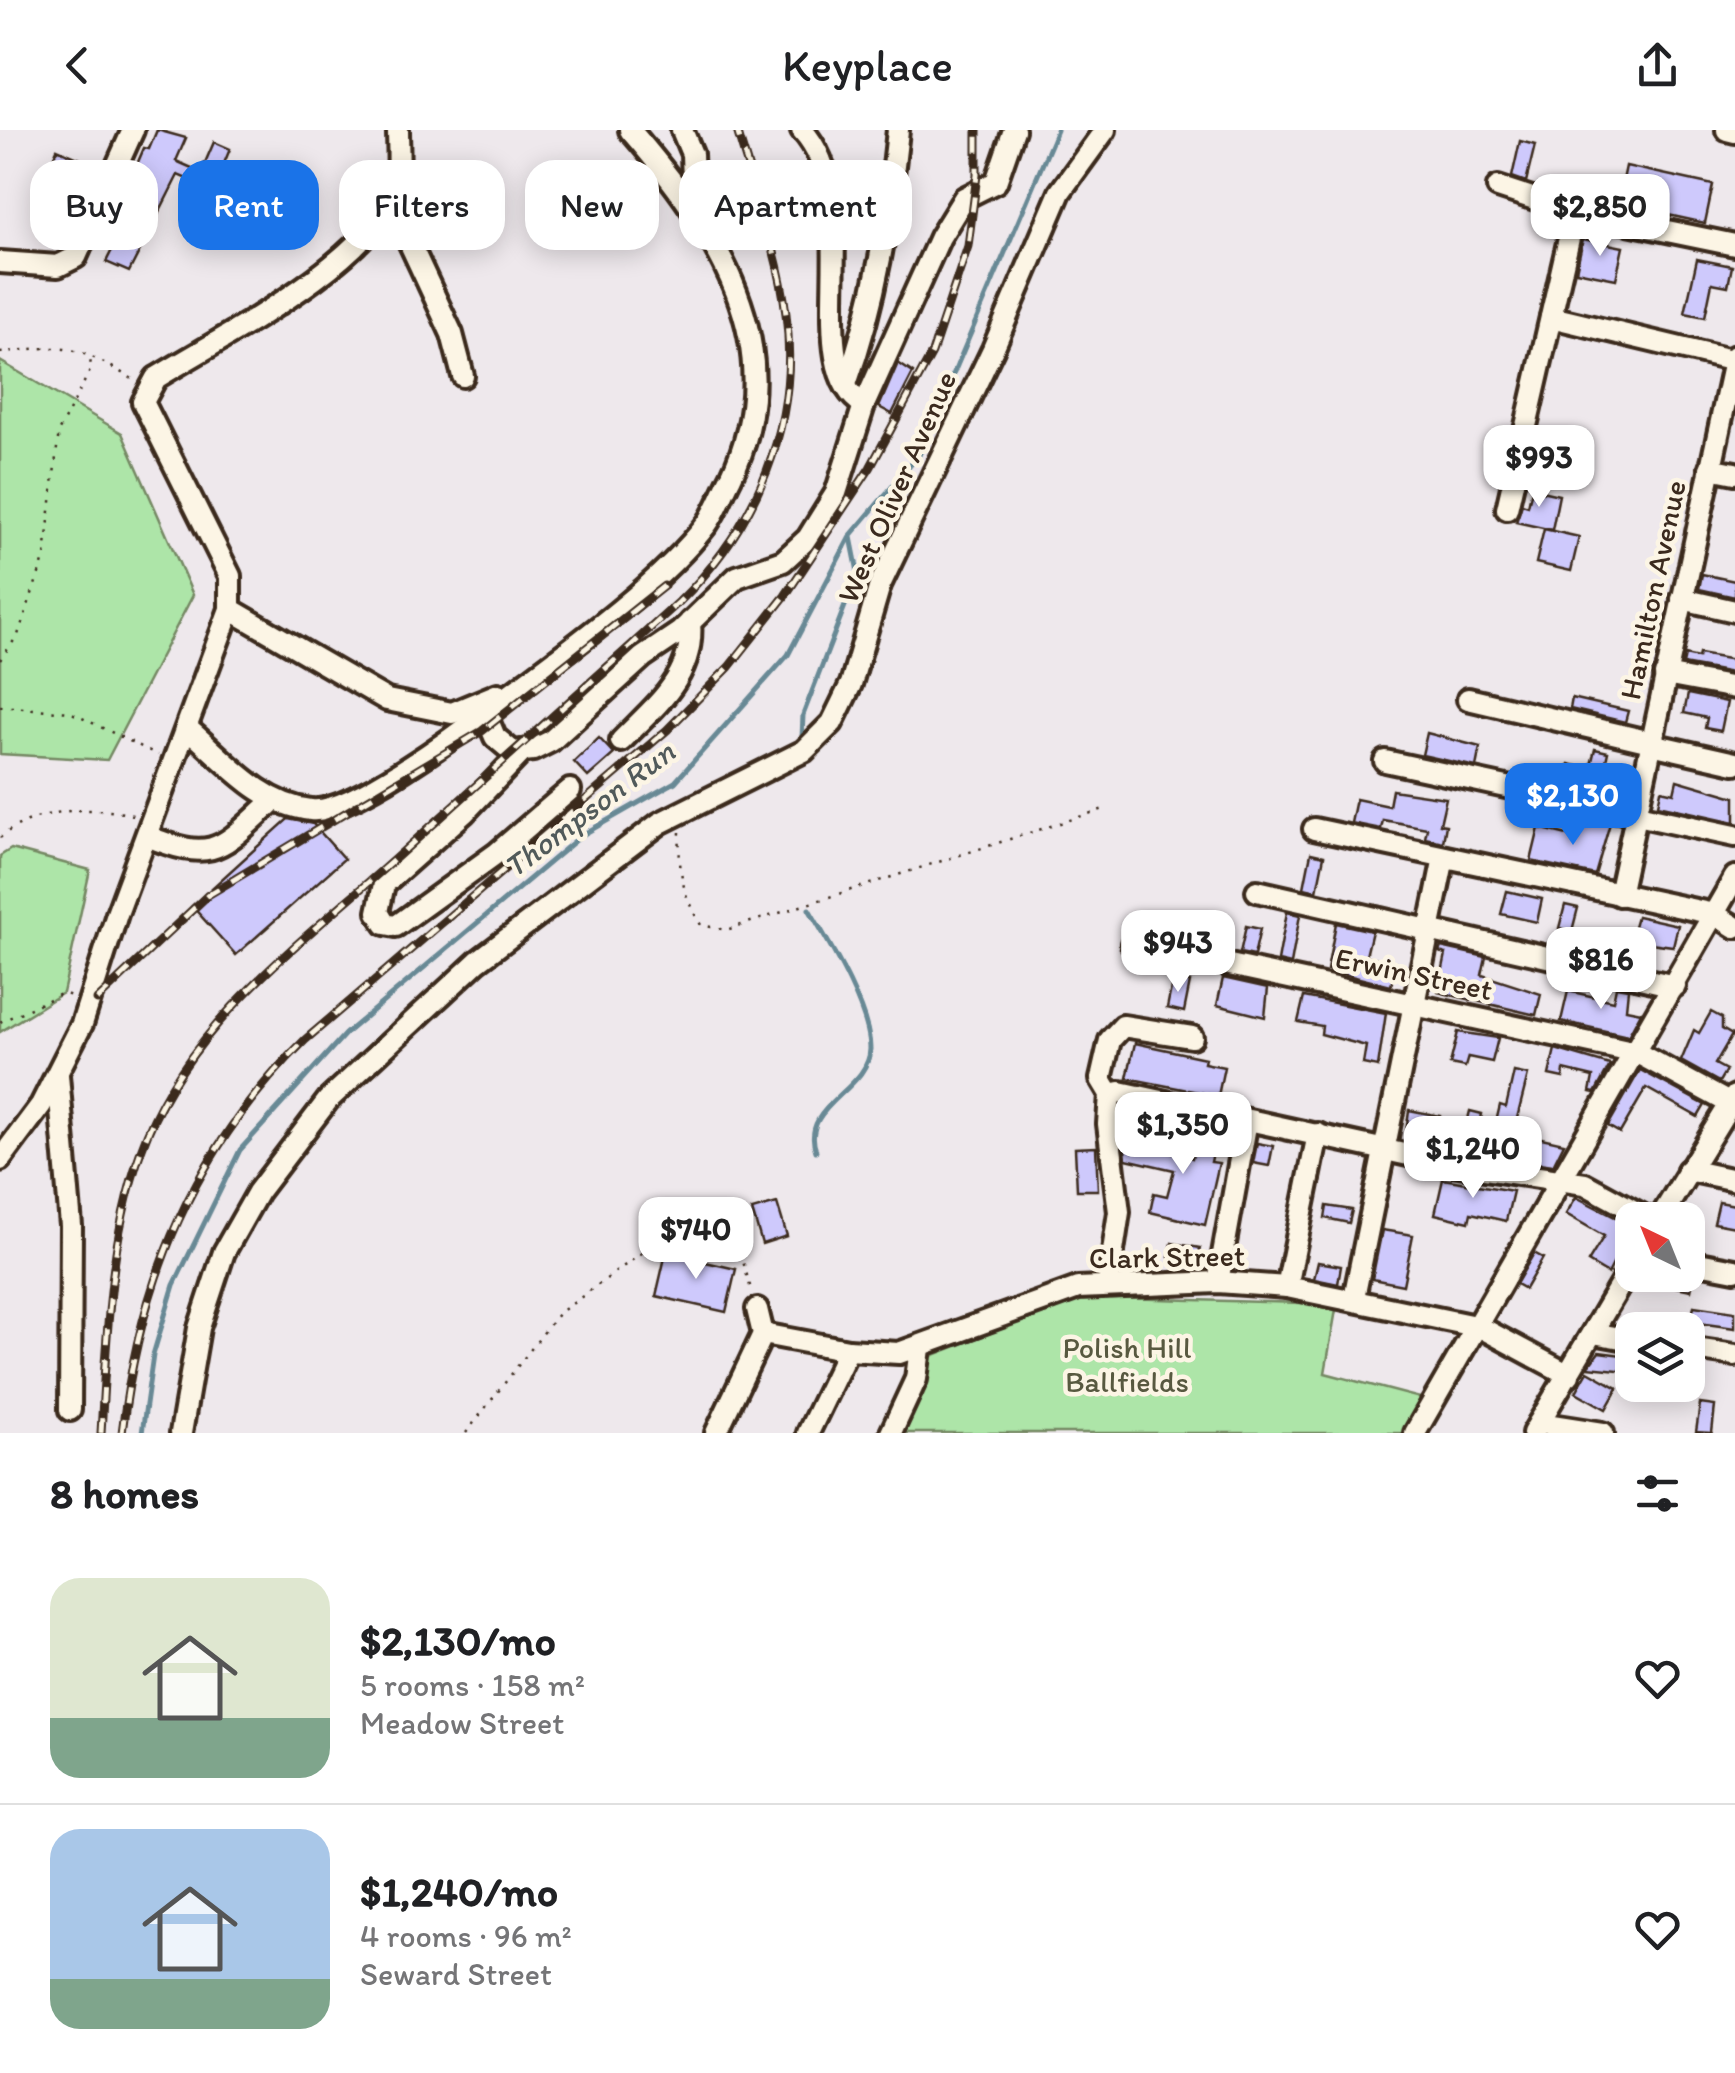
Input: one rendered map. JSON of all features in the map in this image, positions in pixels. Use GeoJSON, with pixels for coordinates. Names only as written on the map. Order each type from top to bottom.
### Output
{"type":"FeatureCollection","features":[{"type":"Feature","properties":{"kind":"street"},"geometry":{"type":"LineString","coordinates":[[0,262],[58,266],[76,257],[133,130]]}},
{"type":"Feature","properties":{"kind":"street"},"geometry":{"type":"LineString","coordinates":[[397,160],[398,130]]}},
{"type":"Feature","properties":{"kind":"street"},"geometry":{"type":"LineString","coordinates":[[630,130],[679,188]]}},
{"type":"Feature","properties":{"kind":"street"},"geometry":{"type":"LineString","coordinates":[[682,130],[692,160]]}},
{"type":"Feature","properties":{"kind":"street"},"geometry":{"type":"LineString","coordinates":[[802,130],[812,141],[831,185],[837,264],[832,361],[854,399],[864,405]]}},
{"type":"Feature","properties":{"kind":"street"},"geometry":{"type":"LineString","coordinates":[[846,384],[870,318],[888,220],[898,130]]}},
{"type":"Feature","properties":{"kind":"street"},"geometry":{"type":"LineString","coordinates":[[485,714],[488,726],[513,752],[550,741],[737,577],[783,561],[808,538],[836,493],[864,405],[940,237],[964,198],[996,182],[1014,130]]}},
{"type":"Feature","properties":{"kind":"street","name":"West Oliver Avenue"},"geometry":{"type":"LineString","coordinates":[[181,1433],[199,1328],[224,1252],[258,1192],[304,1128],[355,1072],[478,961],[636,841],[681,810],[804,750],[832,722],[851,684],[880,585],[1001,332],[1060,192],[1087,149],[1105,130]]}},
{"type":"Feature","properties":{"kind":"street"},"geometry":{"type":"LineString","coordinates":[[1728,130],[1735,132]]}},
{"type":"Feature","properties":{"kind":"street"},"geometry":{"type":"LineString","coordinates":[[1498,187],[1576,212],[1735,245]]}},
{"type":"Feature","properties":{"kind":"street"},"geometry":{"type":"LineString","coordinates":[[1507,510],[1576,212]]}},
{"type":"Feature","properties":{"kind":"street"},"geometry":{"type":"LineString","coordinates":[[0,1160],[41,1105],[90,1002],[230,609],[230,576],[143,402],[156,378],[342,260],[350,250]]}},
{"type":"Feature","properties":{"kind":"street"},"geometry":{"type":"LineString","coordinates":[[413,250],[452,334],[463,376]]}},
{"type":"Feature","properties":{"kind":"street"},"geometry":{"type":"LineString","coordinates":[[188,728],[273,801],[315,811],[349,802],[485,714],[680,555],[710,520],[749,440],[757,367],[738,290],[715,250]]}},
{"type":"Feature","properties":{"kind":"street"},"geometry":{"type":"LineString","coordinates":[[1551,317],[1735,360]]}},
{"type":"Feature","properties":{"kind":"street","name":"Hamilton Avenue"},"geometry":{"type":"LineString","coordinates":[[1620,895],[1735,360]]}},
{"type":"Feature","properties":{"kind":"street"},"geometry":{"type":"LineString","coordinates":[[1710,468],[1735,473]]}},
{"type":"Feature","properties":{"kind":"street"},"geometry":{"type":"LineString","coordinates":[[1682,599],[1735,611]]}},
{"type":"Feature","properties":{"kind":"street"},"geometry":{"type":"LineString","coordinates":[[230,609],[387,700],[452,714],[528,681]]}},
{"type":"Feature","properties":{"kind":"street"},"geometry":{"type":"LineString","coordinates":[[622,742],[680,679],[692,648],[690,622]]}},
{"type":"Feature","properties":{"kind":"street"},"geometry":{"type":"LineString","coordinates":[[1665,675],[1735,688]]}},
{"type":"Feature","properties":{"kind":"street"},"geometry":{"type":"LineString","coordinates":[[1468,700],[1735,763]]}},
{"type":"Feature","properties":{"kind":"street"},"geometry":{"type":"LineString","coordinates":[[523,751],[464,813],[384,884],[378,912],[385,924],[396,926],[498,854],[570,790]]}},
{"type":"Feature","properties":{"kind":"street"},"geometry":{"type":"LineString","coordinates":[[1385,761],[1735,836]]}},
{"type":"Feature","properties":{"kind":"street"},"geometry":{"type":"LineString","coordinates":[[150,828],[189,853],[223,846],[273,801]]}},
{"type":"Feature","properties":{"kind":"street"},"geometry":{"type":"LineString","coordinates":[[1314,829],[1714,914],[1735,927]]}},
{"type":"Feature","properties":{"kind":"street"},"geometry":{"type":"LineString","coordinates":[[1354,1298],[1444,857]]}},
{"type":"Feature","properties":{"kind":"street"},"geometry":{"type":"LineString","coordinates":[[1414,1433],[1480,1327],[1735,877]]}},
{"type":"Feature","properties":{"kind":"street"},"geometry":{"type":"LineString","coordinates":[[1257,891],[1674,986]]}},
{"type":"Feature","properties":{"kind":"street","name":"Erwin Street"},"geometry":{"type":"LineString","coordinates":[[1132,944],[1637,1053],[1733,1100]]}},
{"type":"Feature","properties":{"kind":"street"},"geometry":{"type":"LineString","coordinates":[[1108,1284],[1119,1212],[1108,1124],[1110,1094],[1101,1078],[1110,1040],[1122,1026],[1192,1037]]}},
{"type":"Feature","properties":{"kind":"street"},"geometry":{"type":"LineString","coordinates":[[58,1072],[71,1226],[70,1410]]}},
{"type":"Feature","properties":{"kind":"street"},"geometry":{"type":"LineString","coordinates":[[1110,1094],[1120,1092],[1384,1150],[1585,1184],[1618,1202]]}},
{"type":"Feature","properties":{"kind":"street"},"geometry":{"type":"LineString","coordinates":[[1669,1202],[1733,1100]]}},
{"type":"Feature","properties":{"kind":"street"},"geometry":{"type":"LineString","coordinates":[[1218,1282],[1248,1120]]}},
{"type":"Feature","properties":{"kind":"street"},"geometry":{"type":"LineString","coordinates":[[1287,1287],[1318,1134]]}},
{"type":"Feature","properties":{"kind":"street"},"geometry":{"type":"LineString","coordinates":[[1688,1170],[1735,1180]]}},
{"type":"Feature","properties":{"kind":"street"},"geometry":{"type":"LineString","coordinates":[[1705,1264],[1735,1270]]}},
{"type":"Feature","properties":{"kind":"street","name":"Clark Street"},"geometry":{"type":"LineString","coordinates":[[763,1334],[880,1354],[920,1348],[1024,1304],[1108,1284],[1218,1282],[1287,1287],[1354,1298],[1480,1327],[1569,1375]]}},
{"type":"Feature","properties":{"kind":"street"},"geometry":{"type":"LineString","coordinates":[[1603,1433],[1536,1428],[1617,1292]]}},
{"type":"Feature","properties":{"kind":"street"},"geometry":{"type":"LineString","coordinates":[[716,1433],[763,1334],[757,1309]]}},
{"type":"Feature","properties":{"kind":"street"},"geometry":{"type":"LineString","coordinates":[[1594,1334],[1615,1337]]}},
{"type":"Feature","properties":{"kind":"street"},"geometry":{"type":"LineString","coordinates":[[892,1433],[916,1379],[920,1348]]}},
{"type":"Feature","properties":{"kind":"street"},"geometry":{"type":"LineString","coordinates":[[808,1433],[848,1350]]}},
{"type":"Feature","properties":{"kind":"street"},"geometry":{"type":"LineString","coordinates":[[1705,1351],[1735,1356]]}},
{"type":"Feature","properties":{"kind":"path"},"geometry":{"type":"LineString","coordinates":[[0,353],[60,344],[90,354],[150,389]]}},
{"type":"Feature","properties":{"kind":"path"},"geometry":{"type":"LineString","coordinates":[[0,660],[18,635],[45,556],[59,430],[90,372],[90,354]]}},
{"type":"Feature","properties":{"kind":"path"},"geometry":{"type":"LineString","coordinates":[[0,706],[70,712],[174,763]]}},
{"type":"Feature","properties":{"kind":"path"},"geometry":{"type":"LineString","coordinates":[[681,810],[678,862],[686,901],[701,925],[726,930],[1106,808]]}},
{"type":"Feature","properties":{"kind":"path"},"geometry":{"type":"LineString","coordinates":[[0,838],[17,822],[77,811],[123,812],[150,828]]}},
{"type":"Feature","properties":{"kind":"path"},"geometry":{"type":"LineString","coordinates":[[0,1022],[63,993],[90,1002]]}},
{"type":"Feature","properties":{"kind":"path"},"geometry":{"type":"LineString","coordinates":[[466,1433],[558,1314],[646,1250],[699,1232],[737,1240],[757,1309]]}},
{"type":"Feature","properties":{"kind":"green space"},"geometry":{"type":"Polygon","coordinates":[[[0,361],[122,433],[193,595],[107,760],[0,754],[0,361]]]}},
{"type":"Feature","properties":{"kind":"green space"},"geometry":{"type":"Polygon","coordinates":[[[11,849],[90,870],[63,993],[0,1032],[0,856],[11,849]]]}},
{"type":"Feature","properties":{"kind":"green space","name":"Polish Hill Ballfields"},"geometry":{"type":"Polygon","coordinates":[[[1083,1297],[1337,1304],[1325,1373],[1424,1399],[1405,1433],[898,1433],[931,1356],[1083,1297]]]}},
{"type":"Feature","properties":{"kind":"building"},"geometry":{"type":"Polygon","coordinates":[[[157,130],[186,138],[176,161],[178,175],[158,215],[158,160],[139,160],[144,148],[149,149],[157,130]]]}},
{"type":"Feature","properties":{"kind":"building"},"geometry":{"type":"Polygon","coordinates":[[[1520,141],[1535,145],[1526,182],[1512,177],[1520,141]]]}},
{"type":"Feature","properties":{"kind":"building"},"geometry":{"type":"Polygon","coordinates":[[[214,142],[230,149],[225,160],[206,160],[214,142]]]}},
{"type":"Feature","properties":{"kind":"building"},"geometry":{"type":"Polygon","coordinates":[[[57,149],[82,160],[52,160],[57,149]]]}},
{"type":"Feature","properties":{"kind":"building"},"geometry":{"type":"Polygon","coordinates":[[[1626,166],[1713,185],[1705,223],[1618,204],[1626,166]]]}},
{"type":"Feature","properties":{"kind":"building"},"geometry":{"type":"Polygon","coordinates":[[[1583,239],[1623,247],[1616,279],[1576,271],[1583,239]]]}},
{"type":"Feature","properties":{"kind":"building"},"geometry":{"type":"Polygon","coordinates":[[[112,250],[140,250],[129,272],[106,262],[112,250]]]}},
{"type":"Feature","properties":{"kind":"building"},"geometry":{"type":"Polygon","coordinates":[[[1697,259],[1732,266],[1728,286],[1712,283],[1705,317],[1685,313],[1697,259]]]}},
{"type":"Feature","properties":{"kind":"building"},"geometry":{"type":"Polygon","coordinates":[[[898,363],[913,373],[892,414],[879,407],[898,363]]]}},
{"type":"Feature","properties":{"kind":"building"},"geometry":{"type":"Polygon","coordinates":[[[1532,489],[1559,495],[1552,530],[1516,522],[1522,504],[1528,506],[1532,489]]]}},
{"type":"Feature","properties":{"kind":"building"},"geometry":{"type":"Polygon","coordinates":[[[1544,529],[1579,537],[1571,571],[1536,563],[1544,529]]]}},
{"type":"Feature","properties":{"kind":"building"},"geometry":{"type":"Polygon","coordinates":[[[1702,574],[1735,581],[1735,597],[1699,589],[1702,574]]]}},
{"type":"Feature","properties":{"kind":"building"},"geometry":{"type":"Polygon","coordinates":[[[1699,654],[1734,660],[1732,673],[1683,664],[1685,655],[1698,658],[1699,654]]]}},
{"type":"Feature","properties":{"kind":"building"},"geometry":{"type":"Polygon","coordinates":[[[1688,694],[1727,702],[1721,731],[1705,728],[1707,718],[1684,713],[1688,694]]]}},
{"type":"Feature","properties":{"kind":"building"},"geometry":{"type":"Polygon","coordinates":[[[1572,698],[1628,711],[1625,722],[1570,709],[1572,698]]]}},
{"type":"Feature","properties":{"kind":"building"},"geometry":{"type":"Polygon","coordinates":[[[1427,733],[1480,747],[1476,767],[1422,755],[1427,733]]]}},
{"type":"Feature","properties":{"kind":"building"},"geometry":{"type":"Polygon","coordinates":[[[599,738],[614,754],[588,777],[574,762],[599,738]]]}},
{"type":"Feature","properties":{"kind":"building"},"geometry":{"type":"Polygon","coordinates":[[[1595,749],[1608,752],[1599,792],[1564,785],[1569,764],[1590,769],[1595,749]]]}},
{"type":"Feature","properties":{"kind":"building"},"geometry":{"type":"Polygon","coordinates":[[[1677,780],[1735,797],[1735,822],[1658,805],[1661,790],[1674,793],[1677,780]]]}},
{"type":"Feature","properties":{"kind":"building"},"geometry":{"type":"Polygon","coordinates":[[[1392,790],[1446,798],[1440,824],[1446,825],[1443,842],[1425,838],[1427,828],[1383,820],[1381,829],[1351,823],[1356,799],[1389,806],[1392,790]]]}},
{"type":"Feature","properties":{"kind":"building"},"geometry":{"type":"Polygon","coordinates":[[[1583,818],[1610,823],[1595,875],[1531,861],[1539,828],[1579,838],[1583,818]]]}},
{"type":"Feature","properties":{"kind":"building"},"geometry":{"type":"Polygon","coordinates":[[[288,819],[313,824],[344,859],[236,955],[192,906],[288,819]]]}},
{"type":"Feature","properties":{"kind":"building"},"geometry":{"type":"Polygon","coordinates":[[[1311,853],[1324,856],[1317,891],[1304,888],[1311,853]]]}},
{"type":"Feature","properties":{"kind":"building"},"geometry":{"type":"Polygon","coordinates":[[[1507,891],[1542,899],[1537,922],[1501,914],[1507,891]]]}},
{"type":"Feature","properties":{"kind":"building"},"geometry":{"type":"Polygon","coordinates":[[[1565,905],[1578,908],[1572,931],[1559,928],[1565,905]]]}},
{"type":"Feature","properties":{"kind":"building"},"geometry":{"type":"Polygon","coordinates":[[[1287,912],[1300,915],[1291,964],[1278,961],[1287,912]]]}},
{"type":"Feature","properties":{"kind":"building"},"geometry":{"type":"Polygon","coordinates":[[[1637,916],[1678,925],[1673,946],[1642,942],[1641,950],[1628,947],[1637,916]]]}},
{"type":"Feature","properties":{"kind":"building"},"geometry":{"type":"Polygon","coordinates":[[[1336,923],[1372,931],[1366,956],[1396,962],[1391,986],[1327,970],[1336,923]]]}},
{"type":"Feature","properties":{"kind":"building"},"geometry":{"type":"Polygon","coordinates":[[[1246,926],[1260,929],[1254,956],[1240,953],[1246,926]]]}},
{"type":"Feature","properties":{"kind":"building"},"geometry":{"type":"Polygon","coordinates":[[[1441,947],[1486,957],[1482,975],[1541,994],[1536,1015],[1438,992],[1446,954],[1439,952],[1441,947]]]}},
{"type":"Feature","properties":{"kind":"building"},"geometry":{"type":"Polygon","coordinates":[[[1173,978],[1190,982],[1184,1012],[1167,1008],[1173,978]]]}},
{"type":"Feature","properties":{"kind":"building"},"geometry":{"type":"Polygon","coordinates":[[[1223,978],[1268,988],[1265,1017],[1217,1005],[1223,978]]]}},
{"type":"Feature","properties":{"kind":"building"},"geometry":{"type":"Polygon","coordinates":[[[1616,987],[1628,989],[1626,1009],[1641,1012],[1628,1036],[1561,1021],[1568,991],[1613,1001],[1616,987]]]}},
{"type":"Feature","properties":{"kind":"building"},"geometry":{"type":"Polygon","coordinates":[[[1304,997],[1386,1013],[1378,1067],[1363,1064],[1366,1046],[1321,1034],[1322,1026],[1298,1022],[1304,997]]]}},
{"type":"Feature","properties":{"kind":"building"},"geometry":{"type":"Polygon","coordinates":[[[1711,1012],[1722,1018],[1722,1029],[1732,1035],[1715,1064],[1726,1070],[1719,1082],[1681,1061],[1694,1030],[1699,1033],[1711,1012]]]}},
{"type":"Feature","properties":{"kind":"building"},"geometry":{"type":"Polygon","coordinates":[[[1458,1032],[1498,1038],[1492,1062],[1468,1057],[1465,1067],[1450,1064],[1458,1032]]]}},
{"type":"Feature","properties":{"kind":"building"},"geometry":{"type":"Polygon","coordinates":[[[1135,1043],[1205,1058],[1204,1063],[1224,1067],[1218,1096],[1127,1078],[1135,1043]]]}},
{"type":"Feature","properties":{"kind":"building"},"geometry":{"type":"Polygon","coordinates":[[[1555,1049],[1610,1065],[1595,1093],[1590,1092],[1593,1077],[1564,1070],[1563,1078],[1549,1075],[1555,1049]]]}},
{"type":"Feature","properties":{"kind":"building"},"geometry":{"type":"Polygon","coordinates":[[[1640,1070],[1705,1105],[1698,1117],[1646,1088],[1620,1133],[1608,1126],[1640,1070]]]}},
{"type":"Feature","properties":{"kind":"building"},"geometry":{"type":"Polygon","coordinates":[[[1514,1072],[1528,1075],[1515,1126],[1496,1122],[1500,1105],[1506,1107],[1514,1072]]]}},
{"type":"Feature","properties":{"kind":"building"},"geometry":{"type":"Polygon","coordinates":[[[1409,1110],[1440,1116],[1440,1145],[1405,1139],[1409,1110]]]}},
{"type":"Feature","properties":{"kind":"building"},"geometry":{"type":"Polygon","coordinates":[[[1470,1111],[1482,1114],[1474,1150],[1461,1147],[1470,1111]]]}},
{"type":"Feature","properties":{"kind":"building"},"geometry":{"type":"Polygon","coordinates":[[[1199,1125],[1218,1130],[1211,1162],[1219,1163],[1205,1225],[1150,1212],[1154,1193],[1167,1196],[1174,1170],[1126,1159],[1124,1141],[1192,1158],[1199,1125]]]}},
{"type":"Feature","properties":{"kind":"building"},"geometry":{"type":"Polygon","coordinates":[[[1517,1128],[1529,1130],[1528,1135],[1564,1143],[1553,1165],[1510,1159],[1517,1128]]]}},
{"type":"Feature","properties":{"kind":"building"},"geometry":{"type":"Polygon","coordinates":[[[1257,1143],[1273,1146],[1269,1166],[1253,1163],[1257,1143]]]}},
{"type":"Feature","properties":{"kind":"building"},"geometry":{"type":"Polygon","coordinates":[[[1096,1147],[1098,1190],[1077,1190],[1075,1148],[1096,1147]]]}},
{"type":"Feature","properties":{"kind":"building"},"geometry":{"type":"Polygon","coordinates":[[[1443,1179],[1513,1191],[1506,1221],[1471,1213],[1469,1222],[1435,1214],[1443,1179]]]}},
{"type":"Feature","properties":{"kind":"building"},"geometry":{"type":"Polygon","coordinates":[[[1576,1197],[1615,1217],[1615,1260],[1608,1274],[1588,1262],[1604,1236],[1566,1214],[1576,1197]]]}},
{"type":"Feature","properties":{"kind":"building"},"geometry":{"type":"Polygon","coordinates":[[[1719,1202],[1735,1205],[1735,1227],[1714,1223],[1719,1202]]]}},
{"type":"Feature","properties":{"kind":"building"},"geometry":{"type":"Polygon","coordinates":[[[777,1203],[787,1236],[762,1244],[752,1210],[777,1203]]]}},
{"type":"Feature","properties":{"kind":"building"},"geometry":{"type":"Polygon","coordinates":[[[1327,1206],[1352,1210],[1349,1223],[1325,1218],[1327,1206]]]}},
{"type":"Feature","properties":{"kind":"building"},"geometry":{"type":"Polygon","coordinates":[[[1382,1230],[1413,1235],[1403,1285],[1372,1279],[1382,1230]]]}},
{"type":"Feature","properties":{"kind":"building"},"geometry":{"type":"Polygon","coordinates":[[[1172,1243],[1200,1248],[1197,1262],[1169,1257],[1172,1243]]]}},
{"type":"Feature","properties":{"kind":"building"},"geometry":{"type":"Polygon","coordinates":[[[666,1253],[736,1269],[726,1312],[656,1296],[666,1253]]]}},
{"type":"Feature","properties":{"kind":"building"},"geometry":{"type":"Polygon","coordinates":[[[1534,1253],[1543,1258],[1525,1289],[1516,1284],[1534,1253]]]}},
{"type":"Feature","properties":{"kind":"building"},"geometry":{"type":"Polygon","coordinates":[[[1318,1262],[1341,1266],[1338,1284],[1314,1279],[1318,1262]]]}},
{"type":"Feature","properties":{"kind":"building"},"geometry":{"type":"Polygon","coordinates":[[[1694,1306],[1735,1312],[1735,1328],[1705,1324],[1705,1312],[1693,1312],[1694,1306]]]}},
{"type":"Feature","properties":{"kind":"building"},"geometry":{"type":"Polygon","coordinates":[[[1599,1352],[1615,1354],[1615,1370],[1588,1367],[1599,1352]]]}},
{"type":"Feature","properties":{"kind":"building"},"geometry":{"type":"Polygon","coordinates":[[[1588,1371],[1615,1386],[1606,1409],[1576,1392],[1588,1371]]]}},
{"type":"Feature","properties":{"kind":"building"},"geometry":{"type":"Polygon","coordinates":[[[1700,1404],[1715,1406],[1712,1433],[1696,1432],[1700,1404]]]}},
{"type":"Feature","properties":{"kind":"waterway","name":"Thompson Run"},"geometry":{"type":"LineString","coordinates":[[142,1433],[153,1355],[174,1285],[240,1150],[345,1034],[582,835],[675,782],[788,655],[851,535],[919,455],[1057,130]]}},
{"type":"Feature","properties":{"kind":"waterway"},"geometry":{"type":"LineString","coordinates":[[802,738],[803,715],[858,572],[851,537]]}},
{"type":"Feature","properties":{"kind":"waterway"},"geometry":{"type":"LineString","coordinates":[[809,909],[856,997],[870,1049],[859,1076],[817,1122],[813,1135],[816,1151]]}},
{"type":"Feature","properties":{"kind":"railway"},"geometry":{"type":"LineString","coordinates":[[101,1433],[112,1282],[125,1207],[147,1135],[194,1053],[256,982],[679,602],[707,572],[751,506],[779,433],[789,355],[778,268],[737,130]]}},
{"type":"Feature","properties":{"kind":"railway"},"geometry":{"type":"LineString","coordinates":[[122,1433],[143,1322],[179,1220],[203,1172],[266,1082],[305,1040],[667,730],[729,667],[785,596],[870,468],[932,353],[968,246],[977,175],[977,130]]}},
{"type":"Feature","properties":{"kind":"railway"},"geometry":{"type":"LineString","coordinates":[[97,1000],[208,895],[482,731],[664,586]]}}]}
